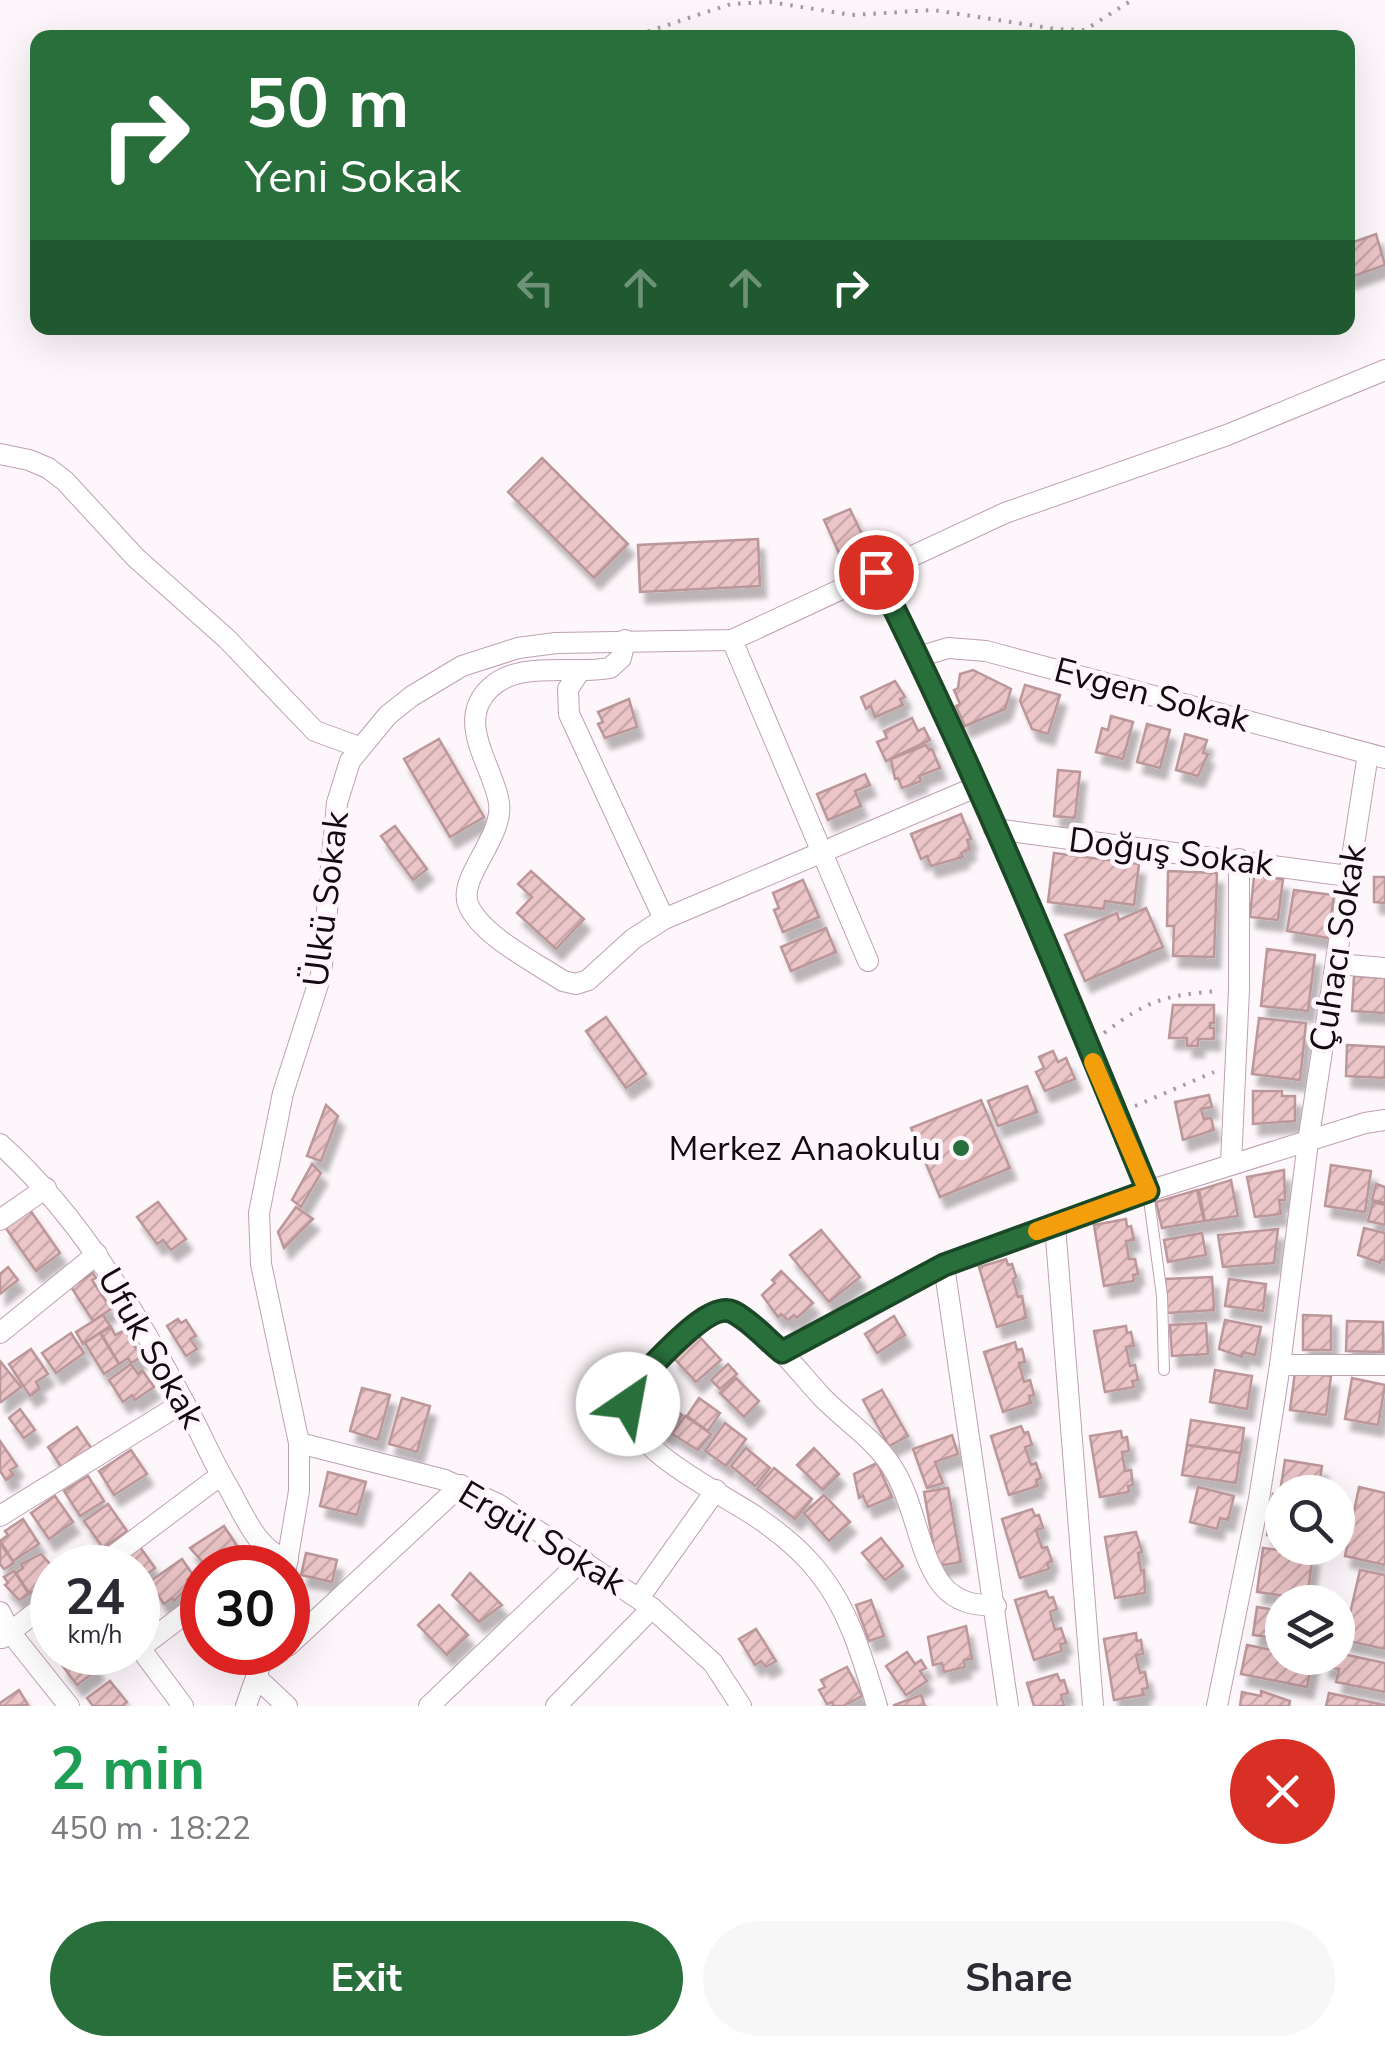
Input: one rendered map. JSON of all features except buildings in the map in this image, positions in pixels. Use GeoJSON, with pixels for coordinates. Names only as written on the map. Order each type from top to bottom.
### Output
{"type":"FeatureCollection","features":[{"type":"Feature","properties":{"kind":"street"},"geometry":{"type":"LineString","coordinates":[[868,961],[732,640],[1005,513],[1227,435],[1385,370]]}},
{"type":"Feature","properties":{"kind":"street"},"geometry":{"type":"LineString","coordinates":[[0,454],[29,460],[65,481],[136,558],[227,639],[315,731],[359,747]]}},
{"type":"Feature","properties":{"kind":"street"},"geometry":{"type":"LineString","coordinates":[[876,572],[976,787],[1148,1191]]}},
{"type":"Feature","properties":{"kind":"street"},"geometry":{"type":"LineString","coordinates":[[624,640],[621,658],[610,668],[506,678],[493,685],[479,703],[477,740],[499,802],[499,816],[466,889],[468,904],[494,934],[563,980],[576,984],[588,980],[633,939],[664,919],[976,787]]}},
{"type":"Feature","properties":{"kind":"street","name":"Ülkü Sokak"},"geometry":{"type":"LineString","coordinates":[[284,1545],[299,1490],[299,1443],[261,1264],[258,1213],[283,1094],[321,975],[342,778],[359,747],[388,715],[462,666],[518,648],[624,640],[732,640]]}},
{"type":"Feature","properties":{"kind":"street","name":"Evgen Sokak"},"geometry":{"type":"LineString","coordinates":[[918,657],[948,648],[986,650],[1376,756]]}},
{"type":"Feature","properties":{"kind":"street"},"geometry":{"type":"LineString","coordinates":[[580,671],[568,689],[570,714],[664,919]]}},
{"type":"Feature","properties":{"kind":"street","name":"Çuhacı Sokak"},"geometry":{"type":"LineString","coordinates":[[1216,1706],[1259,1499],[1348,876],[1376,756]]}},
{"type":"Feature","properties":{"kind":"street","name":"Doğuş Sokak"},"geometry":{"type":"LineString","coordinates":[[994,829],[1348,876]]}},
{"type":"Feature","properties":{"kind":"street"},"geometry":{"type":"LineString","coordinates":[[1231,1164],[1240,859]]}},
{"type":"Feature","properties":{"kind":"street"},"geometry":{"type":"LineString","coordinates":[[1337,964],[1385,968]]}},
{"type":"Feature","properties":{"kind":"street"},"geometry":{"type":"LineString","coordinates":[[782,1352],[944,1265],[1148,1191],[1385,1120]]}},
{"type":"Feature","properties":{"kind":"street","name":"Ufuk Sokak"},"geometry":{"type":"LineString","coordinates":[[0,1144],[46,1188],[98,1254],[133,1310],[221,1475],[270,1545]]}},
{"type":"Feature","properties":{"kind":"street"},"geometry":{"type":"LineString","coordinates":[[0,1220],[46,1188]]}},
{"type":"Feature","properties":{"kind":"street"},"geometry":{"type":"LineString","coordinates":[[1056,1225],[1092,1706]]}},
{"type":"Feature","properties":{"kind":"street"},"geometry":{"type":"LineString","coordinates":[[0,1333],[98,1254]]}},
{"type":"Feature","properties":{"kind":"street"},"geometry":{"type":"LineString","coordinates":[[944,1265],[1008,1706]]}},
{"type":"Feature","properties":{"kind":"street"},"geometry":{"type":"LineString","coordinates":[[877,1706],[850,1625],[819,1572],[763,1521],[659,1453],[638,1433],[628,1412],[633,1387],[694,1326],[718,1311],[733,1312],[782,1352],[888,1461],[905,1492],[943,1586],[964,1602],[996,1606]]}},
{"type":"Feature","properties":{"kind":"street"},"geometry":{"type":"LineString","coordinates":[[1280,1365],[1385,1365]]}},
{"type":"Feature","properties":{"kind":"street"},"geometry":{"type":"LineString","coordinates":[[0,1516],[184,1402]]}},
{"type":"Feature","properties":{"kind":"street","name":"Ergül Sokak"},"geometry":{"type":"LineString","coordinates":[[299,1443],[461,1485],[498,1504],[645,1603],[713,1664],[741,1706]]}},
{"type":"Feature","properties":{"kind":"street"},"geometry":{"type":"LineString","coordinates":[[128,1545],[221,1475]]}},
{"type":"Feature","properties":{"kind":"street"},"geometry":{"type":"LineString","coordinates":[[310,1626],[461,1485]]}},
{"type":"Feature","properties":{"kind":"street"},"geometry":{"type":"LineString","coordinates":[[556,1706],[645,1603],[716,1490]]}},
{"type":"Feature","properties":{"kind":"street"},"geometry":{"type":"LineString","coordinates":[[429,1706],[583,1559]]}},
{"type":"Feature","properties":{"kind":"street"},"geometry":{"type":"LineString","coordinates":[[0,1612],[5,1636],[69,1706]]}},
{"type":"Feature","properties":{"kind":"street"},"geometry":{"type":"LineString","coordinates":[[5,1636],[30,1617]]}},
{"type":"Feature","properties":{"kind":"street"},"geometry":{"type":"LineString","coordinates":[[180,1618],[140,1648],[182,1706]]}},
{"type":"Feature","properties":{"kind":"street"},"geometry":{"type":"LineString","coordinates":[[246,1706],[258,1675]]}},
{"type":"Feature","properties":{"kind":"street"},"geometry":{"type":"LineString","coordinates":[[257,1678],[287,1706]]}},
{"type":"Feature","properties":{"kind":"lane"},"geometry":{"type":"LineString","coordinates":[[1148,1191],[1162,1296],[1164,1370]]}},
{"type":"Feature","properties":{"kind":"path"},"geometry":{"type":"LineString","coordinates":[[652,30],[731,4],[770,2],[852,15],[933,10],[1085,30],[1132,0]]}},
{"type":"Feature","properties":{"kind":"path"},"geometry":{"type":"LineString","coordinates":[[1086,1046],[1135,1009],[1160,998],[1239,989]]}},
{"type":"Feature","properties":{"kind":"path"},"geometry":{"type":"LineString","coordinates":[[1116,1114],[1236,1062]]}},
{"type":"Feature","properties":{"kind":"slow traffic"},"geometry":{"type":"LineString","coordinates":[[1037,1231],[1148,1191],[1093,1062]]}},
{"type":"Feature","properties":{"kind":"place","name":"Merkez Anaokulu"},"geometry":{"type":"Point","coordinates":[961,1148]}},
{"type":"Feature","properties":{"kind":"route"},"geometry":{"type":"LineString","coordinates":[[628,1404],[640,1378],[704,1317],[718,1311],[733,1312],[782,1352],[944,1265],[1148,1191],[994,829],[876,572]]}}]}
